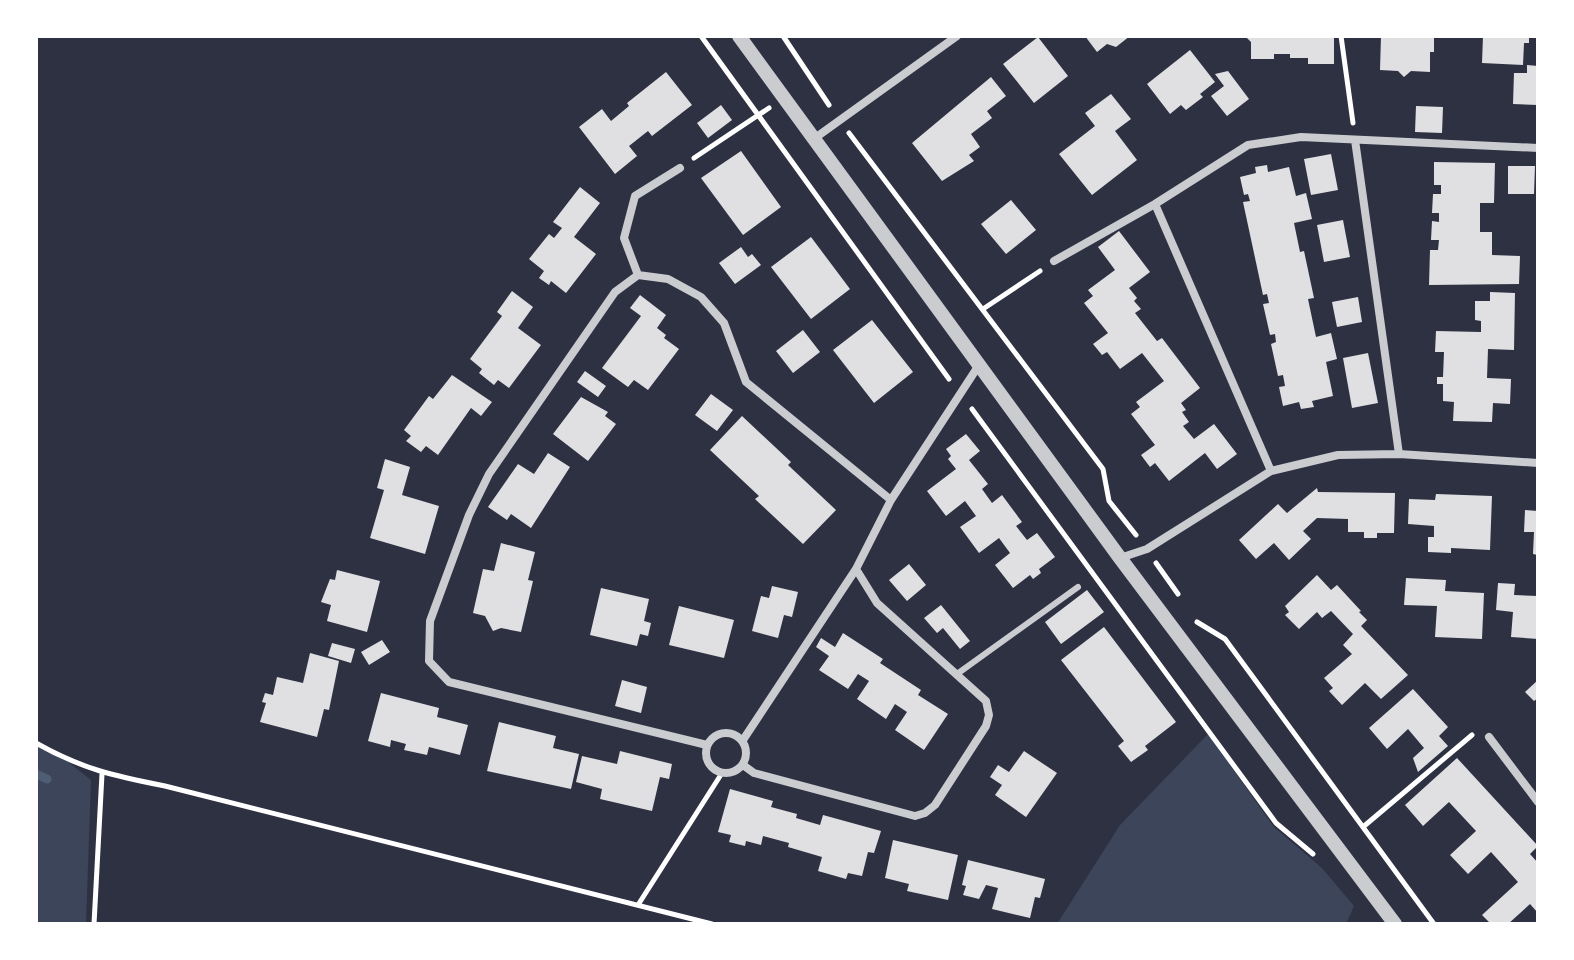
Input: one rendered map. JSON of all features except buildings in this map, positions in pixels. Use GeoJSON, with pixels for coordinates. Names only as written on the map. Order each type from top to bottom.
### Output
{"type":"FeatureCollection","features":[{"type":"Feature","properties":{"kind":"street"},"geometry":{"type":"LineString","coordinates":[[739,36],[1120,558],[1395,924]]}},
{"type":"Feature","properties":{"kind":"street"},"geometry":{"type":"LineString","coordinates":[[815,138],[957,36]]}},
{"type":"Feature","properties":{"kind":"street"},"geometry":{"type":"LineString","coordinates":[[1054,261],[1155,204],[1248,145],[1301,137],[1461,142],[1538,148]]}},
{"type":"Feature","properties":{"kind":"street"},"geometry":{"type":"LineString","coordinates":[[1355,140],[1399,454]]}},
{"type":"Feature","properties":{"kind":"street"},"geometry":{"type":"LineString","coordinates":[[638,275],[624,238],[635,196],[680,168]]}},
{"type":"Feature","properties":{"kind":"street"},"geometry":{"type":"LineString","coordinates":[[1155,204],[1271,471]]}},
{"type":"Feature","properties":{"kind":"street"},"geometry":{"type":"LineString","coordinates":[[707,745],[449,682],[429,661],[430,621],[469,515],[489,474],[615,292],[638,275],[668,279],[701,297],[724,323],[746,382],[891,500]]}},
{"type":"Feature","properties":{"kind":"street"},"geometry":{"type":"LineString","coordinates":[[743,740],[856,569],[891,500],[979,365]]}},
{"type":"Feature","properties":{"kind":"street"},"geometry":{"type":"LineString","coordinates":[[1120,558],[1147,549],[1271,471],[1338,455],[1399,454],[1538,463]]}},
{"type":"Feature","properties":{"kind":"street"},"geometry":{"type":"LineString","coordinates":[[743,765],[754,773],[905,815],[925,813],[935,805],[986,726],[989,715],[986,701],[877,603],[856,569]]}},
{"type":"Feature","properties":{"kind":"street"},"geometry":{"type":"LineString","coordinates":[[723,732],[734,734],[743,740],[747,753],[743,765],[734,772],[722,773],[711,768],[706,757],[707,745],[713,737],[723,732]]}},
{"type":"Feature","properties":{"kind":"street"},"geometry":{"type":"LineString","coordinates":[[1489,737],[1538,802]]}},
{"type":"Feature","properties":{"kind":"lane"},"geometry":{"type":"LineString","coordinates":[[957,674],[1078,587]]}},
{"type":"Feature","properties":{"kind":"path"},"geometry":{"type":"LineString","coordinates":[[701,36],[1276,823],[1315,856]]}},
{"type":"Feature","properties":{"kind":"path"},"geometry":{"type":"LineString","coordinates":[[783,36],[840,122],[876,165],[1103,469],[1109,501],[1181,598]]}},
{"type":"Feature","properties":{"kind":"path"},"geometry":{"type":"LineString","coordinates":[[1341,36],[1355,140]]}},
{"type":"Feature","properties":{"kind":"path"},"geometry":{"type":"LineString","coordinates":[[680,168],[758,115]]}},
{"type":"Feature","properties":{"kind":"path"},"geometry":{"type":"LineString","coordinates":[[983,309],[1054,261]]}},
{"type":"Feature","properties":{"kind":"path"},"geometry":{"type":"LineString","coordinates":[[1189,611],[1198,623],[1225,639],[1434,924]]}},
{"type":"Feature","properties":{"kind":"path"},"geometry":{"type":"LineString","coordinates":[[1363,827],[1481,728]]}},
{"type":"Feature","properties":{"kind":"path"},"geometry":{"type":"LineString","coordinates":[[36,743],[102,774],[165,786],[712,924]]}},
{"type":"Feature","properties":{"kind":"path"},"geometry":{"type":"LineString","coordinates":[[638,905],[722,773]]}},
{"type":"Feature","properties":{"kind":"path"},"geometry":{"type":"LineString","coordinates":[[94,924],[102,774]]}},
{"type":"Feature","properties":{"kind":"shaded area"},"geometry":{"type":"Polygon","coordinates":[[[1208,734],[1274,827],[1322,868],[1354,906],[1346,924],[1057,924],[1120,825],[1208,734]]]}},
{"type":"Feature","properties":{"kind":"shaded area"},"geometry":{"type":"Polygon","coordinates":[[[36,743],[62,757],[91,780],[86,924],[36,924],[36,743]]]}},
{"type":"Feature","properties":{"kind":"waterway"},"geometry":{"type":"LineString","coordinates":[[36,774],[47,779]]}}]}
